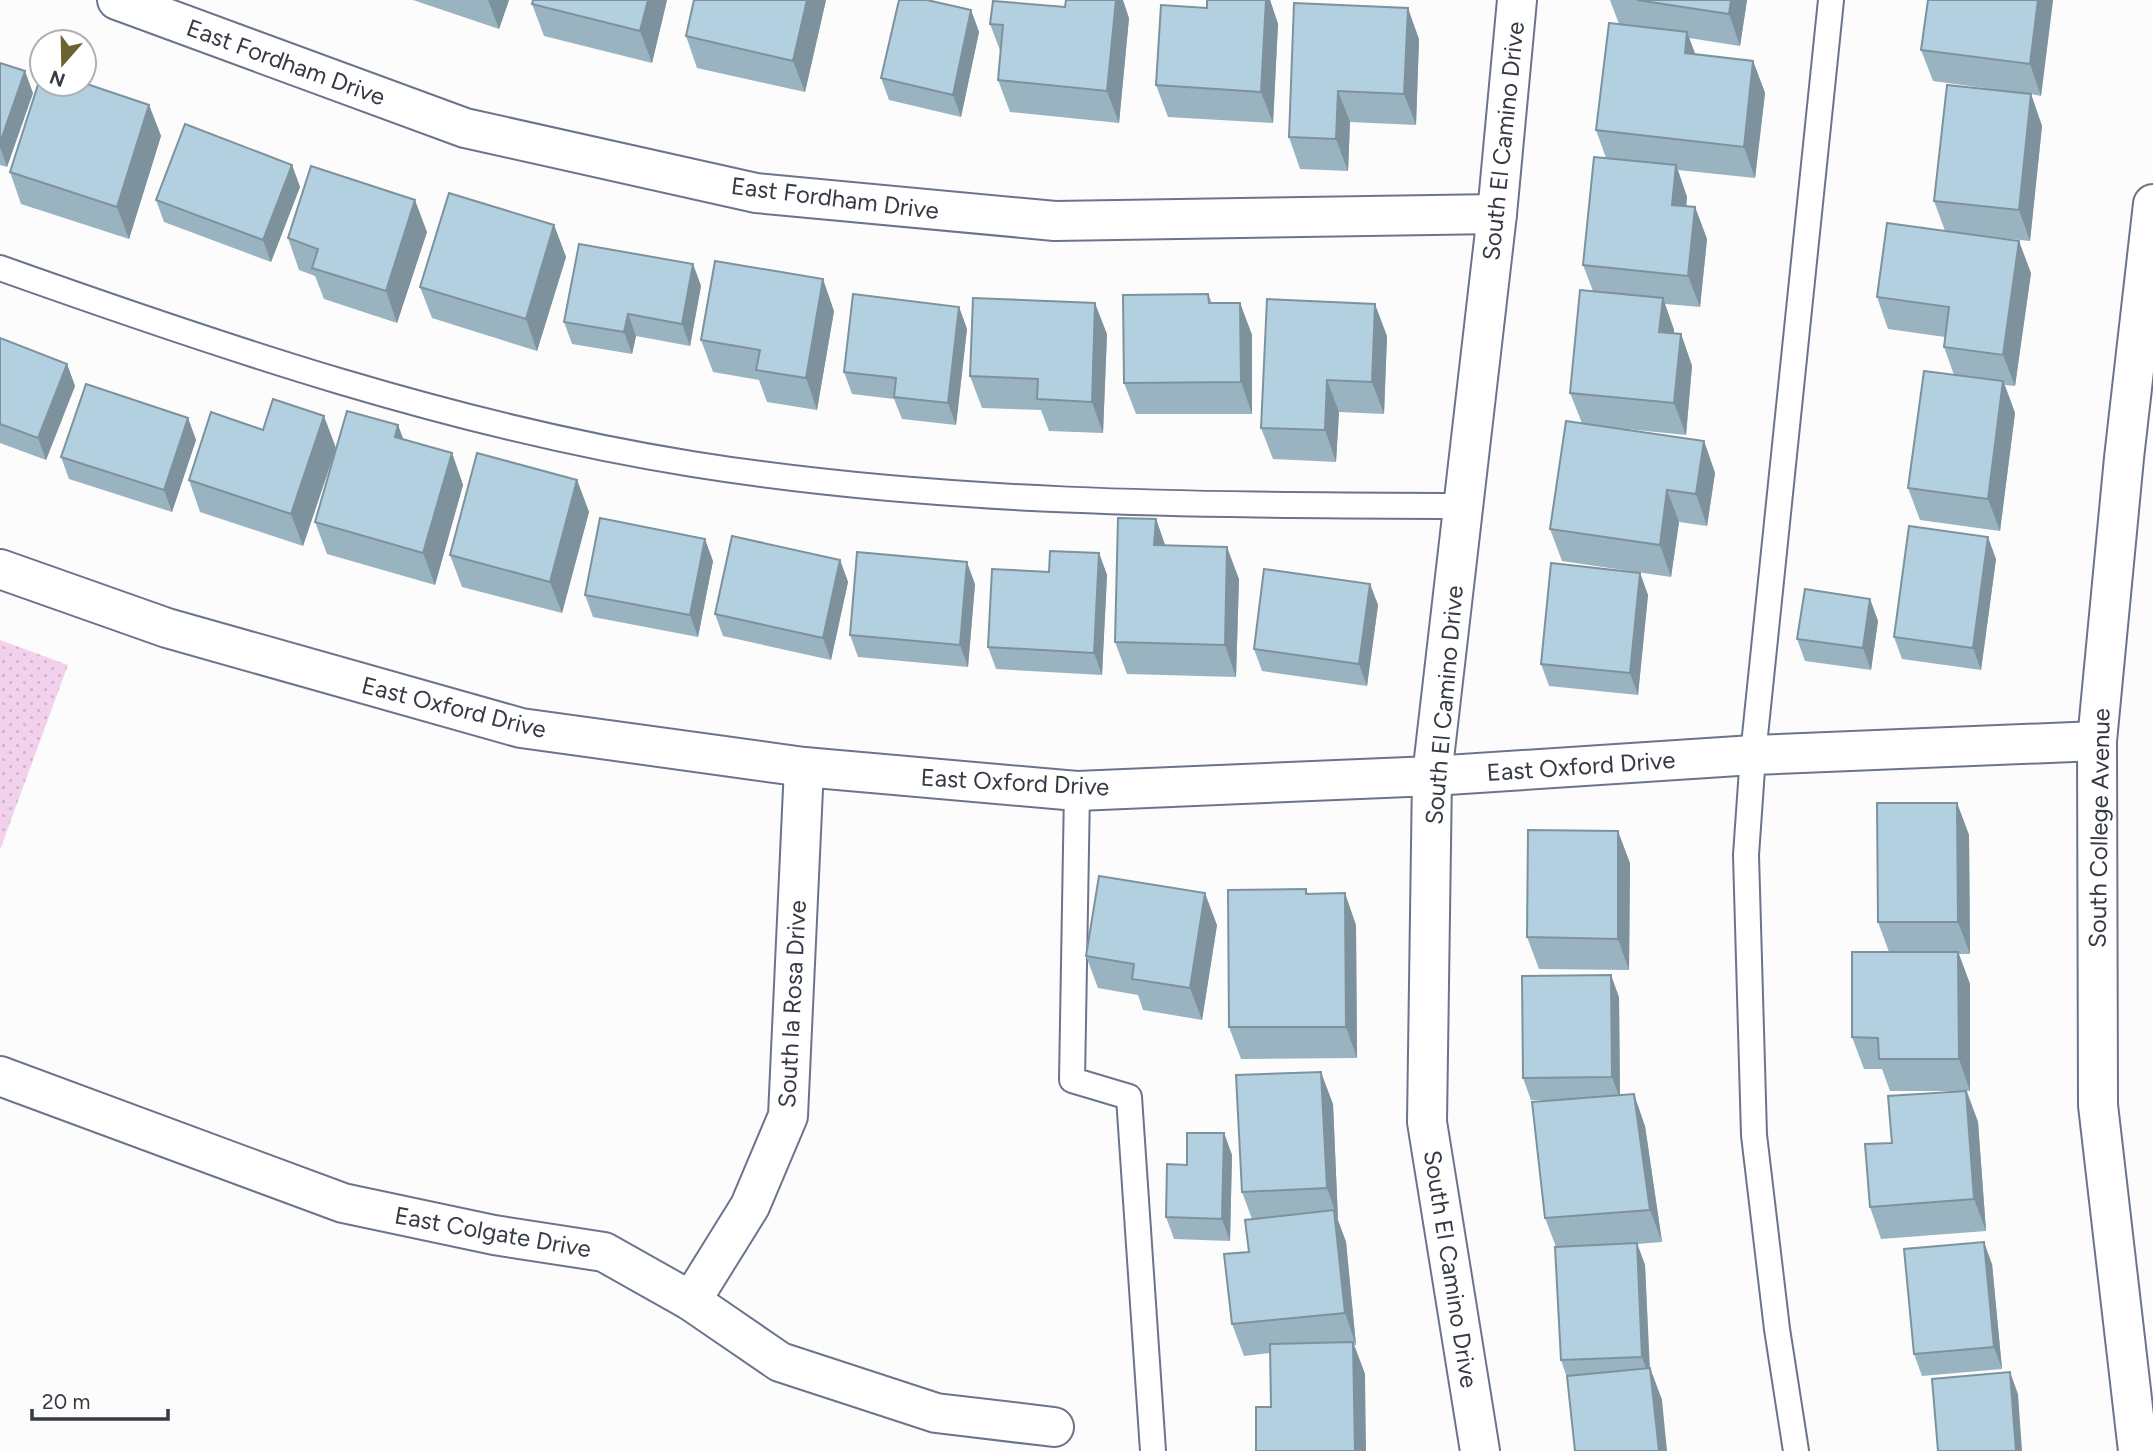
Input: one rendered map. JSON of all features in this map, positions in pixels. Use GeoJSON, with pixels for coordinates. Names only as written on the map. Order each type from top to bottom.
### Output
{"type":"FeatureCollection","features":[{"type":"Feature","properties":{"kind":"street","name":"East Fordham Drive"},"geometry":{"type":"LineString","coordinates":[[117,0],[466,128],[756,193],[1055,221],[1497,214]]}},
{"type":"Feature","properties":{"kind":"street","name":"South El Camino Drive"},"geometry":{"type":"LineString","coordinates":[[1480,1451],[1427,1122],[1432,776],[1497,214],[1517,0]]}},
{"type":"Feature","properties":{"kind":"street","name":"South College Avenue"},"geometry":{"type":"LineString","coordinates":[[2143,1445],[2098,1105],[2097,741],[2124,458],[2153,204]]}},
{"type":"Feature","properties":{"kind":"street","name":"East Oxford Drive"},"geometry":{"type":"LineString","coordinates":[[0,569],[167,628],[521,728],[804,767],[1077,790],[1432,776],[1752,755],[2097,741]]}},
{"type":"Feature","properties":{"kind":"street","name":"South la Rosa Drive"},"geometry":{"type":"LineString","coordinates":[[691,1301],[750,1206],[788,1116],[804,767]]}},
{"type":"Feature","properties":{"kind":"street","name":"East Colgate Drive"},"geometry":{"type":"LineString","coordinates":[[0,1076],[343,1203],[494,1235],[604,1252],[691,1301],[780,1362],[936,1413],[1054,1427]]}},
{"type":"Feature","properties":{"kind":"lane"},"geometry":{"type":"LineString","coordinates":[[1796,1451],[1777,1329],[1754,1135],[1746,855],[1752,755],[1831,0]]}},
{"type":"Feature","properties":{"kind":"lane"},"geometry":{"type":"LineString","coordinates":[[0,268],[276,363],[500,424],[692,464],[891,489],[1095,502],[1463,506]]}},
{"type":"Feature","properties":{"kind":"lane"},"geometry":{"type":"LineString","coordinates":[[1077,790],[1072,1080],[1129,1097],[1153,1451]]}},
{"type":"Feature","properties":{"kind":"shaded area"},"geometry":{"type":"Polygon","coordinates":[[[0,640],[68,665],[0,850],[0,640]]]}},
{"type":"Feature","properties":{"kind":"building"},"geometry":{"type":"Polygon","coordinates":[[[533,0],[648,0],[640,31],[532,4],[533,0]]]}},
{"type":"Feature","properties":{"kind":"building"},"geometry":{"type":"Polygon","coordinates":[[[694,0],[807,0],[793,61],[686,36],[694,0]]]}},
{"type":"Feature","properties":{"kind":"building"},"geometry":{"type":"Polygon","coordinates":[[[899,0],[927,0],[971,10],[953,95],[881,78],[899,0]]]}},
{"type":"Feature","properties":{"kind":"building"},"geometry":{"type":"Polygon","coordinates":[[[1066,0],[1116,0],[1107,91],[998,80],[1003,25],[990,24],[993,1],[1065,7],[1066,0]]]}},
{"type":"Feature","properties":{"kind":"building"},"geometry":{"type":"Polygon","coordinates":[[[1207,0],[1266,0],[1261,92],[1156,85],[1161,5],[1207,8],[1207,0]]]}},
{"type":"Feature","properties":{"kind":"building"},"geometry":{"type":"Polygon","coordinates":[[[1637,0],[1731,0],[1729,14],[1637,0]]]}},
{"type":"Feature","properties":{"kind":"building"},"geometry":{"type":"Polygon","coordinates":[[[1928,0],[2038,0],[2030,64],[1921,50],[1928,0]]]}},
{"type":"Feature","properties":{"kind":"building"},"geometry":{"type":"Polygon","coordinates":[[[1294,3],[1408,8],[1404,94],[1338,91],[1336,139],[1289,137],[1294,3]]]}},
{"type":"Feature","properties":{"kind":"building"},"geometry":{"type":"Polygon","coordinates":[[[1609,23],[1687,32],[1685,53],[1753,61],[1744,147],[1596,130],[1609,23]]]}},
{"type":"Feature","properties":{"kind":"building"},"geometry":{"type":"Polygon","coordinates":[[[0,63],[25,71],[0,143],[0,63]]]}},
{"type":"Feature","properties":{"kind":"building"},"geometry":{"type":"Polygon","coordinates":[[[1947,85],[2031,94],[2019,210],[1934,201],[1947,85]]]}},
{"type":"Feature","properties":{"kind":"building"},"geometry":{"type":"Polygon","coordinates":[[[98,88],[149,105],[117,207],[10,172],[34,98],[98,98],[98,88]]]}},
{"type":"Feature","properties":{"kind":"building"},"geometry":{"type":"Polygon","coordinates":[[[185,124],[292,165],[263,240],[156,200],[185,124]]]}},
{"type":"Feature","properties":{"kind":"building"},"geometry":{"type":"Polygon","coordinates":[[[1594,157],[1676,165],[1672,205],[1695,207],[1688,276],[1583,265],[1594,157]]]}},
{"type":"Feature","properties":{"kind":"building"},"geometry":{"type":"Polygon","coordinates":[[[311,166],[415,200],[386,291],[312,268],[318,249],[288,238],[311,166]]]}},
{"type":"Feature","properties":{"kind":"building"},"geometry":{"type":"Polygon","coordinates":[[[449,193],[554,225],[526,319],[420,287],[449,193]]]}},
{"type":"Feature","properties":{"kind":"building"},"geometry":{"type":"Polygon","coordinates":[[[1887,223],[2019,241],[2003,355],[1944,347],[1949,307],[1877,297],[1887,223]]]}},
{"type":"Feature","properties":{"kind":"building"},"geometry":{"type":"Polygon","coordinates":[[[579,244],[693,264],[682,324],[628,314],[624,332],[564,322],[579,244]]]}},
{"type":"Feature","properties":{"kind":"building"},"geometry":{"type":"Polygon","coordinates":[[[715,261],[823,279],[806,378],[756,370],[760,350],[701,340],[715,261]]]}},
{"type":"Feature","properties":{"kind":"building"},"geometry":{"type":"Polygon","coordinates":[[[1580,290],[1663,298],[1659,332],[1681,334],[1674,403],[1570,393],[1580,290]]]}},
{"type":"Feature","properties":{"kind":"building"},"geometry":{"type":"Polygon","coordinates":[[[853,294],[959,307],[948,403],[894,397],[896,378],[844,372],[853,294]]]}},
{"type":"Feature","properties":{"kind":"building"},"geometry":{"type":"Polygon","coordinates":[[[1208,294],[1209,303],[1240,303],[1241,382],[1124,383],[1123,295],[1208,294]]]}},
{"type":"Feature","properties":{"kind":"building"},"geometry":{"type":"Polygon","coordinates":[[[973,298],[1095,303],[1092,402],[1037,399],[1038,379],[970,376],[973,298]]]}},
{"type":"Feature","properties":{"kind":"building"},"geometry":{"type":"Polygon","coordinates":[[[1267,299],[1375,304],[1372,382],[1327,380],[1325,430],[1261,428],[1267,299]]]}},
{"type":"Feature","properties":{"kind":"building"},"geometry":{"type":"Polygon","coordinates":[[[0,338],[67,364],[38,438],[0,424],[0,338]]]}},
{"type":"Feature","properties":{"kind":"building"},"geometry":{"type":"Polygon","coordinates":[[[1924,371],[2003,381],[1988,499],[1908,488],[1924,371]]]}},
{"type":"Feature","properties":{"kind":"building"},"geometry":{"type":"Polygon","coordinates":[[[86,384],[188,418],[164,490],[61,457],[86,384]]]}},
{"type":"Feature","properties":{"kind":"building"},"geometry":{"type":"Polygon","coordinates":[[[273,399],[324,416],[291,514],[189,480],[211,412],[263,430],[273,399]]]}},
{"type":"Feature","properties":{"kind":"building"},"geometry":{"type":"Polygon","coordinates":[[[347,411],[398,425],[395,437],[452,453],[423,553],[315,522],[347,411]]]}},
{"type":"Feature","properties":{"kind":"building"},"geometry":{"type":"Polygon","coordinates":[[[1566,421],[1704,441],[1696,494],[1667,490],[1660,545],[1550,529],[1566,421]]]}},
{"type":"Feature","properties":{"kind":"building"},"geometry":{"type":"Polygon","coordinates":[[[477,453],[577,480],[550,582],[450,555],[477,453]]]}},
{"type":"Feature","properties":{"kind":"building"},"geometry":{"type":"Polygon","coordinates":[[[600,518],[705,539],[690,615],[585,595],[600,518]]]}},
{"type":"Feature","properties":{"kind":"building"},"geometry":{"type":"Polygon","coordinates":[[[1118,518],[1156,519],[1154,545],[1227,547],[1225,645],[1115,642],[1118,518]]]}},
{"type":"Feature","properties":{"kind":"building"},"geometry":{"type":"Polygon","coordinates":[[[1909,526],[1988,537],[1973,648],[1894,637],[1909,526]]]}},
{"type":"Feature","properties":{"kind":"building"},"geometry":{"type":"Polygon","coordinates":[[[732,536],[840,560],[823,638],[715,614],[732,536]]]}},
{"type":"Feature","properties":{"kind":"building"},"geometry":{"type":"Polygon","coordinates":[[[1050,551],[1099,553],[1094,653],[988,647],[992,569],[1049,572],[1050,551]]]}},
{"type":"Feature","properties":{"kind":"building"},"geometry":{"type":"Polygon","coordinates":[[[857,552],[967,562],[960,645],[850,635],[857,552]]]}},
{"type":"Feature","properties":{"kind":"building"},"geometry":{"type":"Polygon","coordinates":[[[1551,563],[1640,573],[1630,673],[1541,664],[1551,563]]]}},
{"type":"Feature","properties":{"kind":"building"},"geometry":{"type":"Polygon","coordinates":[[[1264,569],[1370,584],[1359,664],[1254,649],[1264,569]]]}},
{"type":"Feature","properties":{"kind":"building"},"geometry":{"type":"Polygon","coordinates":[[[1805,589],[1870,599],[1863,648],[1797,639],[1805,589]]]}},
{"type":"Feature","properties":{"kind":"building"},"geometry":{"type":"Polygon","coordinates":[[[1877,803],[1957,803],[1958,922],[1878,922],[1877,803]]]}},
{"type":"Feature","properties":{"kind":"building"},"geometry":{"type":"Polygon","coordinates":[[[1528,830],[1618,831],[1618,939],[1527,937],[1528,830]]]}},
{"type":"Feature","properties":{"kind":"building"},"geometry":{"type":"Polygon","coordinates":[[[1099,876],[1205,893],[1190,988],[1132,979],[1134,964],[1086,956],[1099,876]]]}},
{"type":"Feature","properties":{"kind":"building"},"geometry":{"type":"Polygon","coordinates":[[[1306,889],[1306,894],[1345,893],[1346,1027],[1229,1027],[1228,890],[1306,889]]]}},
{"type":"Feature","properties":{"kind":"building"},"geometry":{"type":"Polygon","coordinates":[[[1852,952],[1958,952],[1959,1059],[1879,1059],[1878,1038],[1852,1037],[1852,952]]]}},
{"type":"Feature","properties":{"kind":"building"},"geometry":{"type":"Polygon","coordinates":[[[1611,975],[1612,1077],[1523,1078],[1522,976],[1611,975]]]}},
{"type":"Feature","properties":{"kind":"building"},"geometry":{"type":"Polygon","coordinates":[[[1321,1072],[1327,1188],[1242,1192],[1236,1075],[1321,1072]]]}},
{"type":"Feature","properties":{"kind":"building"},"geometry":{"type":"Polygon","coordinates":[[[1966,1091],[1974,1199],[1870,1207],[1865,1144],[1892,1143],[1888,1096],[1966,1091]]]}},
{"type":"Feature","properties":{"kind":"building"},"geometry":{"type":"Polygon","coordinates":[[[1634,1094],[1650,1210],[1545,1218],[1532,1102],[1634,1094]]]}},
{"type":"Feature","properties":{"kind":"building"},"geometry":{"type":"Polygon","coordinates":[[[1187,1133],[1224,1133],[1222,1219],[1166,1217],[1167,1164],[1187,1165],[1187,1133]]]}},
{"type":"Feature","properties":{"kind":"building"},"geometry":{"type":"Polygon","coordinates":[[[1334,1210],[1345,1313],[1232,1324],[1224,1254],[1249,1252],[1245,1220],[1334,1210]]]}},
{"type":"Feature","properties":{"kind":"building"},"geometry":{"type":"Polygon","coordinates":[[[1984,1242],[1994,1347],[1914,1354],[1904,1249],[1984,1242]]]}},
{"type":"Feature","properties":{"kind":"building"},"geometry":{"type":"Polygon","coordinates":[[[1637,1243],[1642,1357],[1561,1360],[1555,1247],[1637,1243]]]}},
{"type":"Feature","properties":{"kind":"building"},"geometry":{"type":"Polygon","coordinates":[[[1353,1342],[1355,1451],[1256,1451],[1256,1407],[1271,1407],[1270,1344],[1353,1342]]]}},
{"type":"Feature","properties":{"kind":"building"},"geometry":{"type":"Polygon","coordinates":[[[1650,1368],[1659,1451],[1575,1451],[1567,1376],[1650,1368]]]}},
{"type":"Feature","properties":{"kind":"building"},"geometry":{"type":"Polygon","coordinates":[[[2010,1372],[2016,1451],[1938,1451],[1932,1379],[2010,1372]]]}}]}
